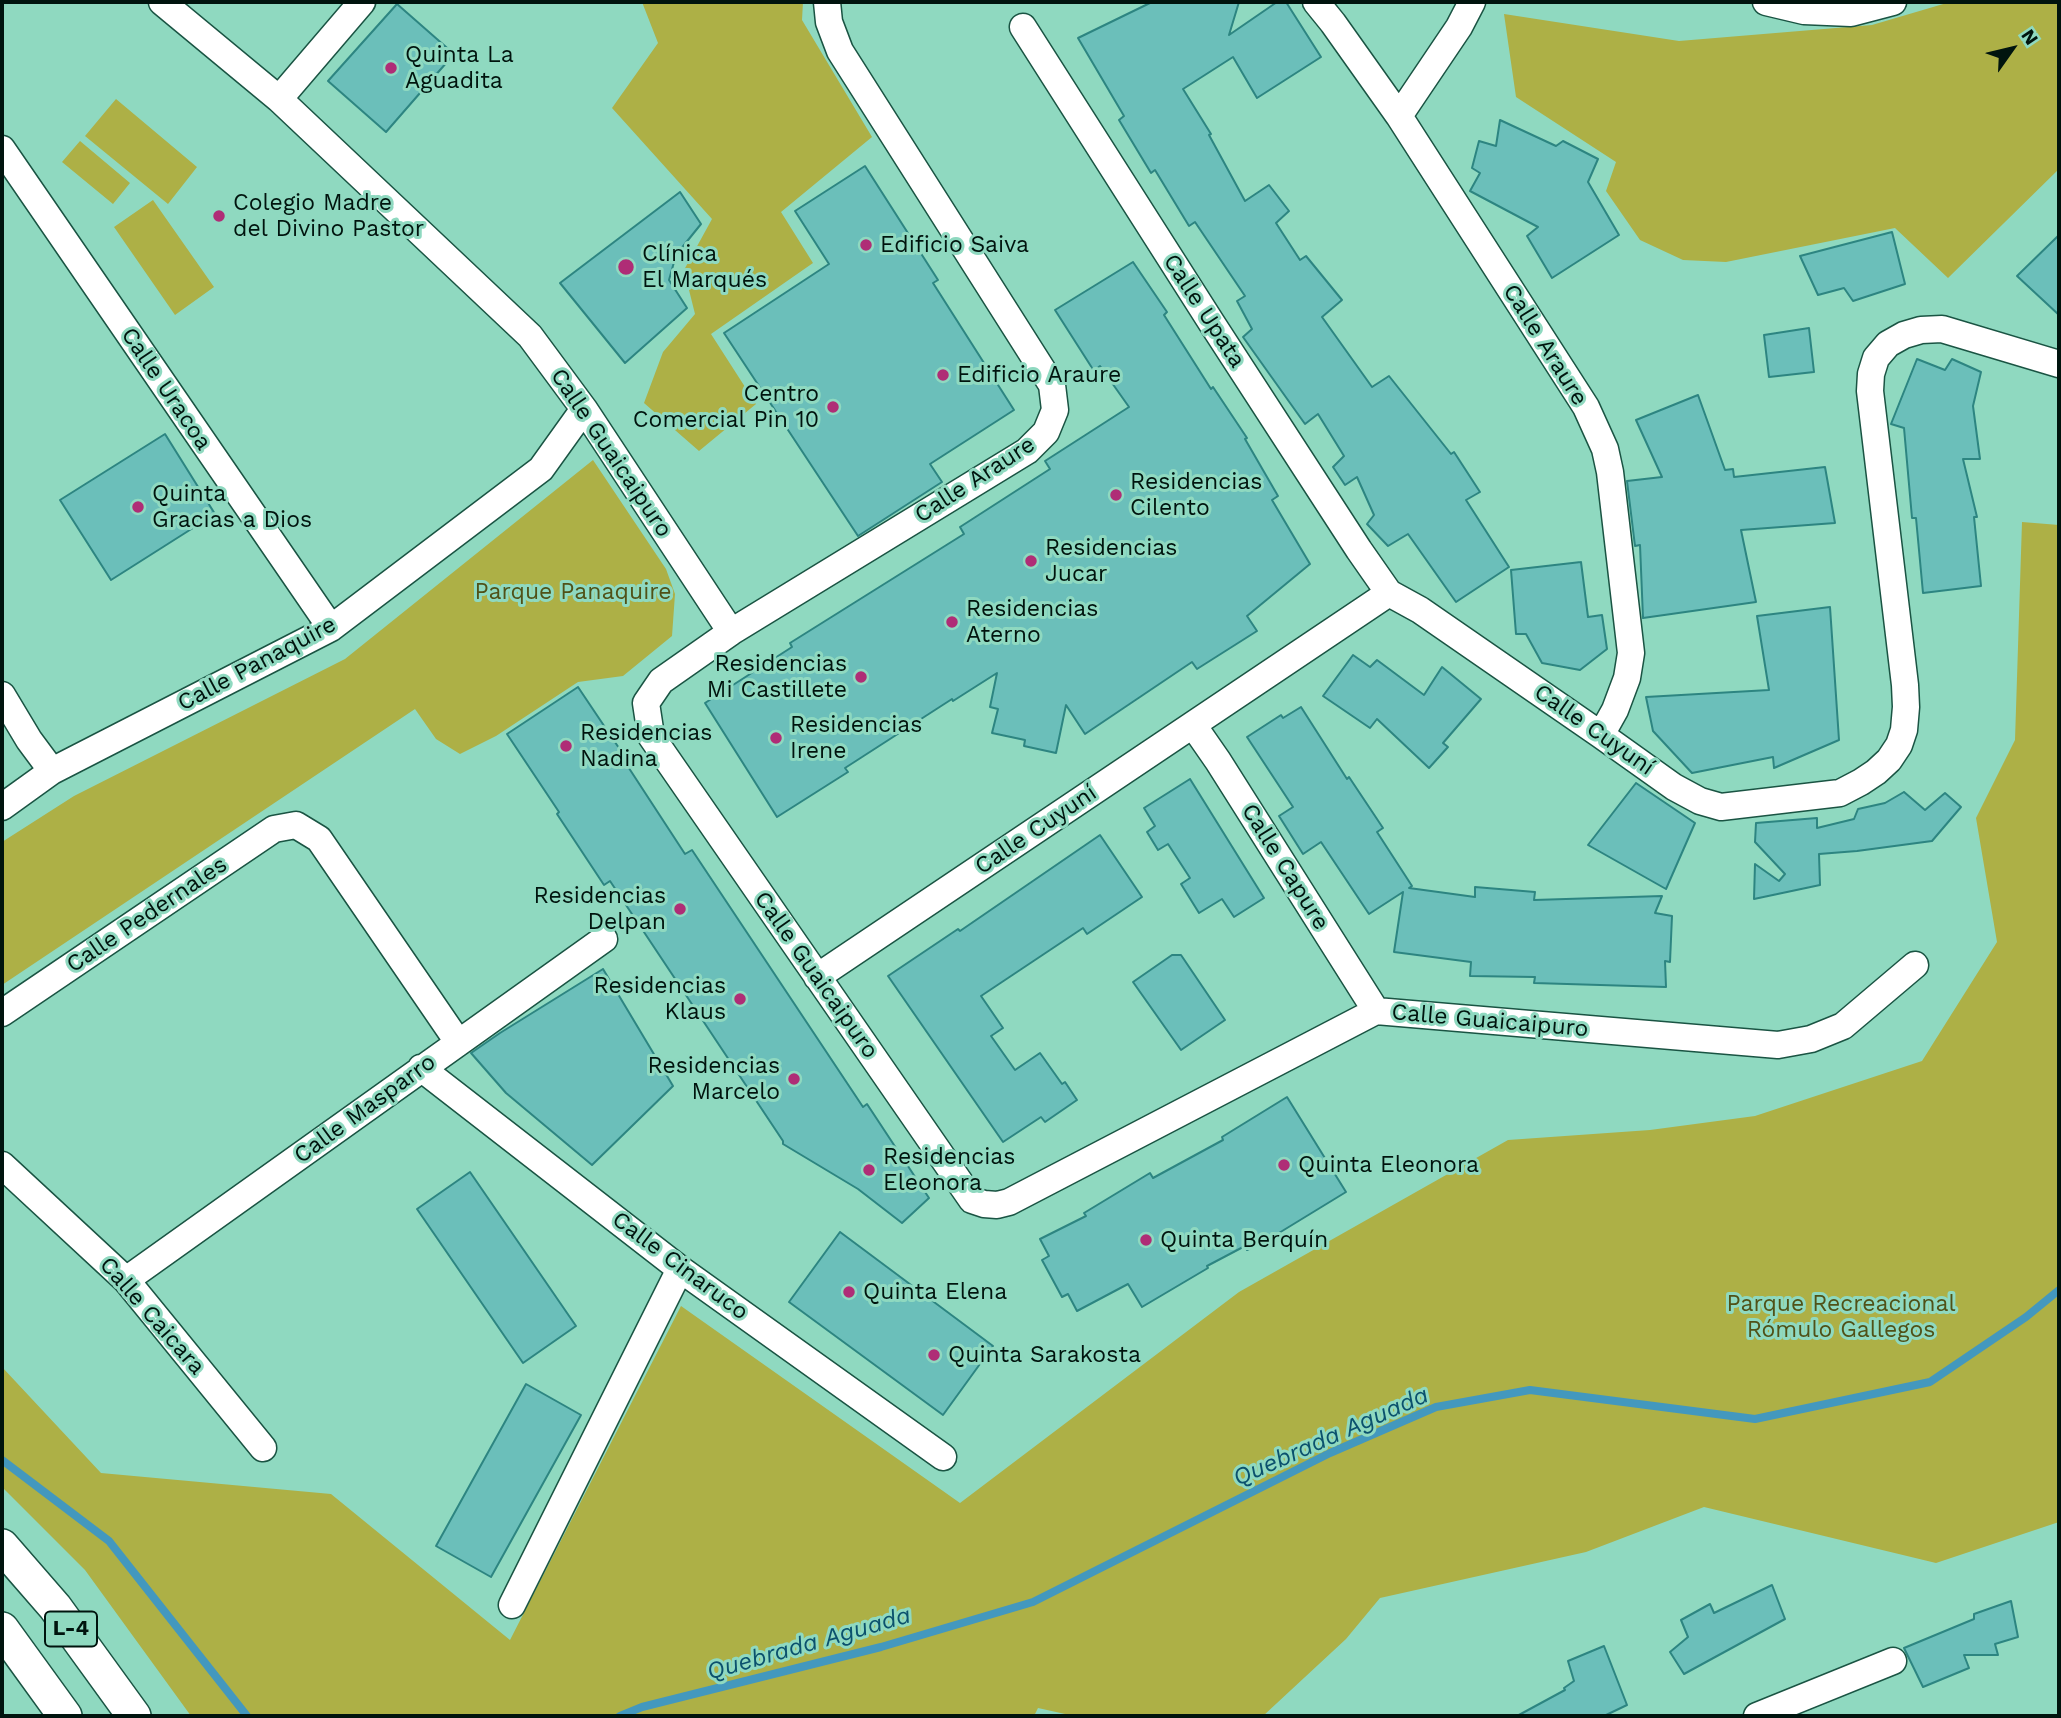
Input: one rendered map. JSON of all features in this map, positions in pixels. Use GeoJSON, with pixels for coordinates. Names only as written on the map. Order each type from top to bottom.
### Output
{"type":"FeatureCollection","features":[{"type":"Feature","properties":{"kind":"main road","name":"L-4"},"geometry":{"type":"LineString","coordinates":[[2,1546],[55,1607],[134,1716]]}},
{"type":"Feature","properties":{"kind":"main road","name":"L-4"},"geometry":{"type":"LineString","coordinates":[[2,1629],[14,1665],[65,1716]]}},
{"type":"Feature","properties":{"kind":"street","name":"Calle Guaicaipuro"},"geometry":{"type":"LineString","coordinates":[[162,2],[279,99],[530,336],[584,409],[731,632],[661,681],[646,703],[651,736],[972,1200],[997,1205],[1009,1202],[1376,1011],[1778,1045],[1811,1039],[1843,1026],[1915,965]]}},
{"type":"Feature","properties":{"kind":"street"},"geometry":{"type":"LineString","coordinates":[[279,99],[362,2]]}},
{"type":"Feature","properties":{"kind":"street","name":"Calle Araure"},"geometry":{"type":"LineString","coordinates":[[731,632],[1027,451],[1046,432],[1055,410],[1052,385],[840,51],[829,22],[827,2]]}},
{"type":"Feature","properties":{"kind":"street","name":"Calle Araure"},"geometry":{"type":"LineString","coordinates":[[1316,2],[1399,116],[1586,407],[1605,449],[1610,472],[1630,653],[1627,678],[1615,710],[1601,735]]}},
{"type":"Feature","properties":{"kind":"street"},"geometry":{"type":"LineString","coordinates":[[1399,116],[1459,27],[1472,2]]}},
{"type":"Feature","properties":{"kind":"street"},"geometry":{"type":"LineString","coordinates":[[1766,2],[1804,11],[1851,13],[1893,2]]}},
{"type":"Feature","properties":{"kind":"street","name":"Calle Upata"},"geometry":{"type":"LineString","coordinates":[[1023,27],[1218,333],[1389,593]]}},
{"type":"Feature","properties":{"kind":"street","name":"Calle Uracoa"},"geometry":{"type":"LineString","coordinates":[[2,149],[331,628]]}},
{"type":"Feature","properties":{"kind":"street","name":"Calle Cuyuní"},"geometry":{"type":"LineString","coordinates":[[817,977],[1389,593],[1420,610],[1674,788],[1700,801],[1721,807],[1840,793],[1876,772],[1889,760],[1904,730],[1906,707],[1870,391],[1876,358],[1888,344],[1904,335],[1922,330],[1942,329],[2059,364]]}},
{"type":"Feature","properties":{"kind":"street","name":"Calle Panaquire"},"geometry":{"type":"LineString","coordinates":[[2,807],[52,771],[331,628],[541,469],[584,409]]}},
{"type":"Feature","properties":{"kind":"street"},"geometry":{"type":"LineString","coordinates":[[2,695],[29,740],[52,771]]}},
{"type":"Feature","properties":{"kind":"street","name":"Calle Capure"},"geometry":{"type":"LineString","coordinates":[[1193,725],[1376,1011]]}},
{"type":"Feature","properties":{"kind":"street","name":"Calle Pedernales"},"geometry":{"type":"LineString","coordinates":[[2,1013],[274,829],[296,825],[319,839],[458,1042]]}},
{"type":"Feature","properties":{"kind":"street","name":"Calle Masparro"},"geometry":{"type":"LineString","coordinates":[[126,1280],[604,939]]}},
{"type":"Feature","properties":{"kind":"street","name":"Calle Cinaruco"},"geometry":{"type":"LineString","coordinates":[[421,1068],[680,1269],[943,1457]]}},
{"type":"Feature","properties":{"kind":"street","name":"Calle Caicara"},"geometry":{"type":"LineString","coordinates":[[2,1166],[126,1280],[263,1448]]}},
{"type":"Feature","properties":{"kind":"street"},"geometry":{"type":"LineString","coordinates":[[512,1605],[680,1269]]}},
{"type":"Feature","properties":{"kind":"street"},"geometry":{"type":"LineString","coordinates":[[1757,1716],[1893,1661]]}},
{"type":"Feature","properties":{"kind":"green space"},"geometry":{"type":"Polygon","coordinates":[[[642,2],[803,2],[802,20],[872,137],[781,212],[813,263],[711,334],[756,404],[699,451],[644,403],[663,352],[695,314],[684,270],[712,219],[612,108],[658,43],[642,2]]]}},
{"type":"Feature","properties":{"kind":"green space"},"geometry":{"type":"Polygon","coordinates":[[[1950,2],[2059,2],[2059,169],[1948,278],[1895,228],[1726,262],[1683,260],[1640,240],[1606,191],[1616,162],[1516,97],[1504,14],[1679,41],[1872,25],[1950,2]]]}},
{"type":"Feature","properties":{"kind":"green space"},"geometry":{"type":"Polygon","coordinates":[[[116,99],[197,167],[168,204],[85,136],[116,99]]]}},
{"type":"Feature","properties":{"kind":"green space"},"geometry":{"type":"Polygon","coordinates":[[[80,141],[130,183],[113,204],[62,162],[80,141]]]}},
{"type":"Feature","properties":{"kind":"green space"},"geometry":{"type":"Polygon","coordinates":[[[153,200],[214,287],[175,315],[114,227],[153,200]]]}},
{"type":"Feature","properties":{"kind":"green space","name":"Parque Panaquire"},"geometry":{"type":"Polygon","coordinates":[[[593,460],[666,569],[675,594],[672,636],[623,676],[578,682],[496,736],[460,754],[436,739],[415,709],[2,985],[2,842],[74,796],[345,659],[593,460]]]}},
{"type":"Feature","properties":{"kind":"green space","name":"Parque Recreacional Rómulo Gallegos"},"geometry":{"type":"Polygon","coordinates":[[[2022,522],[2059,525],[2059,1522],[1936,1563],[1704,1507],[1586,1552],[1380,1598],[1346,1639],[1263,1716],[1074,1716],[1038,1708],[1034,1716],[191,1716],[85,1570],[2,1487],[2,1367],[101,1473],[331,1494],[510,1640],[681,1306],[960,1503],[1239,1292],[1508,1140],[1650,1130],[1755,1116],[1922,1061],[1997,942],[1976,818],[2015,740],[2022,522]]]}},
{"type":"Feature","properties":{"kind":"building"},"geometry":{"type":"Polygon","coordinates":[[[1152,2],[1239,2],[1229,35],[1277,2],[1286,2],[1321,57],[1257,98],[1233,57],[1183,89],[1211,134],[1209,135],[1245,201],[1269,185],[1289,211],[1276,223],[1300,260],[1306,256],[1342,300],[1322,317],[1372,387],[1389,376],[1451,454],[1454,452],[1480,492],[1466,500],[1509,567],[1456,602],[1408,534],[1388,546],[1367,524],[1374,515],[1357,477],[1345,485],[1333,467],[1344,456],[1318,414],[1305,424],[1243,337],[1252,329],[1237,301],[1245,296],[1195,222],[1189,226],[1155,170],[1151,173],[1119,120],[1124,116],[1078,38],[1152,2]]]}},
{"type":"Feature","properties":{"kind":"building","name":"Quinta La Aguadita"},"geometry":{"type":"Polygon","coordinates":[[[397,4],[454,54],[386,132],[328,81],[397,4]]]}},
{"type":"Feature","properties":{"kind":"building"},"geometry":{"type":"Polygon","coordinates":[[[1500,120],[1556,146],[1563,141],[1598,159],[1588,182],[1619,235],[1552,278],[1527,236],[1538,227],[1470,191],[1480,173],[1472,168],[1479,141],[1496,146],[1500,120]]]}},
{"type":"Feature","properties":{"kind":"building"},"geometry":{"type":"Polygon","coordinates":[[[865,166],[938,280],[933,283],[1014,410],[930,464],[942,482],[858,536],[724,333],[829,264],[795,211],[865,166]]]}},
{"type":"Feature","properties":{"kind":"building","name":"Clínica El Marqués"},"geometry":{"type":"Polygon","coordinates":[[[680,192],[701,224],[676,255],[669,280],[687,308],[625,363],[560,283],[680,192]]]}},
{"type":"Feature","properties":{"kind":"building"},"geometry":{"type":"Polygon","coordinates":[[[1892,232],[1905,284],[1853,301],[1844,288],[1818,295],[1800,256],[1892,232]]]}},
{"type":"Feature","properties":{"kind":"building"},"geometry":{"type":"Polygon","coordinates":[[[2059,235],[2059,315],[2017,276],[2059,235]]]}},
{"type":"Feature","properties":{"kind":"building"},"geometry":{"type":"Polygon","coordinates":[[[1133,262],[1167,312],[1164,315],[1211,389],[1213,387],[1247,438],[1245,439],[1278,496],[1272,500],[1310,564],[1247,616],[1257,631],[1197,669],[1192,662],[1085,734],[1066,705],[1056,753],[1024,746],[1025,740],[992,733],[998,709],[990,707],[997,673],[845,768],[848,772],[777,817],[705,703],[792,647],[790,643],[964,534],[960,527],[1050,469],[1045,461],[1129,407],[1100,366],[1094,371],[1055,310],[1133,262]]]}},
{"type":"Feature","properties":{"kind":"building"},"geometry":{"type":"Polygon","coordinates":[[[1809,328],[1814,372],[1769,377],[1764,335],[1809,328]]]}},
{"type":"Feature","properties":{"kind":"building"},"geometry":{"type":"Polygon","coordinates":[[[1917,359],[1945,370],[1952,359],[1981,372],[1973,406],[1980,459],[1963,459],[1977,517],[1974,517],[1981,586],[1923,593],[1916,518],[1912,518],[1904,428],[1891,424],[1917,359]]]}},
{"type":"Feature","properties":{"kind":"building"},"geometry":{"type":"Polygon","coordinates":[[[1698,395],[1725,470],[1733,469],[1734,477],[1825,467],[1835,523],[1741,530],[1756,602],[1643,618],[1640,545],[1635,546],[1627,481],[1662,477],[1636,420],[1698,395]]]}},
{"type":"Feature","properties":{"kind":"building","name":"Quinta Gracias a Dios"},"geometry":{"type":"Polygon","coordinates":[[[165,434],[215,514],[111,580],[60,500],[165,434]]]}},
{"type":"Feature","properties":{"kind":"building"},"geometry":{"type":"Polygon","coordinates":[[[1581,562],[1588,617],[1602,615],[1607,649],[1580,670],[1542,663],[1526,634],[1516,634],[1511,570],[1581,562]]]}},
{"type":"Feature","properties":{"kind":"building"},"geometry":{"type":"Polygon","coordinates":[[[1830,607],[1839,740],[1774,768],[1773,757],[1692,773],[1653,731],[1646,697],[1769,690],[1757,616],[1830,607]]]}},
{"type":"Feature","properties":{"kind":"building"},"geometry":{"type":"Polygon","coordinates":[[[1353,655],[1370,667],[1377,660],[1424,695],[1442,667],[1481,699],[1443,743],[1448,747],[1429,768],[1377,719],[1370,728],[1323,696],[1353,655]]]}},
{"type":"Feature","properties":{"kind":"building"},"geometry":{"type":"Polygon","coordinates":[[[578,687],[685,854],[692,850],[863,1107],[867,1104],[929,1198],[902,1223],[858,1189],[783,1144],[610,881],[604,885],[507,734],[578,687]]]}},
{"type":"Feature","properties":{"kind":"building"},"geometry":{"type":"Polygon","coordinates":[[[1301,707],[1347,779],[1349,777],[1383,828],[1377,832],[1412,886],[1409,888],[1475,897],[1475,887],[1535,892],[1534,900],[1662,896],[1655,913],[1672,916],[1670,962],[1665,961],[1666,987],[1534,983],[1535,977],[1470,976],[1471,962],[1394,952],[1403,892],[1369,914],[1321,842],[1303,854],[1279,816],[1293,807],[1247,737],[1281,715],[1283,718],[1301,707]]]}},
{"type":"Feature","properties":{"kind":"building"},"geometry":{"type":"Polygon","coordinates":[[[1190,779],[1264,898],[1234,917],[1222,899],[1199,913],[1181,884],[1190,878],[1168,844],[1158,850],[1147,832],[1155,826],[1144,808],[1190,779]]]}},
{"type":"Feature","properties":{"kind":"building"},"geometry":{"type":"Polygon","coordinates":[[[1636,783],[1695,823],[1666,889],[1588,845],[1636,783]]]}},
{"type":"Feature","properties":{"kind":"building"},"geometry":{"type":"Polygon","coordinates":[[[1904,792],[1925,810],[1945,793],[1961,807],[1932,841],[1819,854],[1820,885],[1754,899],[1755,864],[1779,881],[1785,874],[1755,842],[1756,823],[1817,818],[1817,828],[1854,819],[1858,809],[1885,803],[1904,792]]]}},
{"type":"Feature","properties":{"kind":"building"},"geometry":{"type":"Polygon","coordinates":[[[1100,835],[1142,897],[1087,934],[1083,928],[981,996],[1003,1028],[991,1036],[1015,1070],[1040,1053],[1077,1100],[1045,1122],[1041,1117],[1003,1142],[888,976],[958,929],[960,931],[1100,835]]]}},
{"type":"Feature","properties":{"kind":"building"},"geometry":{"type":"Polygon","coordinates":[[[1172,955],[1181,955],[1225,1020],[1181,1050],[1133,982],[1172,955]]]}},
{"type":"Feature","properties":{"kind":"building"},"geometry":{"type":"Polygon","coordinates":[[[603,969],[673,1086],[592,1165],[506,1093],[471,1053],[603,969]]]}},
{"type":"Feature","properties":{"kind":"building"},"geometry":{"type":"Polygon","coordinates":[[[1287,1097],[1346,1192],[1274,1236],[1247,1250],[1245,1246],[1207,1266],[1208,1268],[1142,1307],[1128,1284],[1077,1311],[1068,1294],[1062,1297],[1042,1260],[1049,1256],[1040,1239],[1086,1216],[1084,1213],[1150,1173],[1153,1178],[1223,1140],[1222,1137],[1287,1097]]]}},
{"type":"Feature","properties":{"kind":"building"},"geometry":{"type":"Polygon","coordinates":[[[470,1172],[576,1326],[523,1363],[417,1209],[470,1172]]]}},
{"type":"Feature","properties":{"kind":"building"},"geometry":{"type":"Polygon","coordinates":[[[840,1232],[993,1346],[943,1415],[789,1302],[840,1232]]]}},
{"type":"Feature","properties":{"kind":"building"},"geometry":{"type":"Polygon","coordinates":[[[526,1384],[581,1415],[491,1577],[436,1546],[526,1384]]]}},
{"type":"Feature","properties":{"kind":"building"},"geometry":{"type":"Polygon","coordinates":[[[1772,1585],[1785,1619],[1684,1674],[1670,1652],[1688,1637],[1681,1620],[1710,1604],[1714,1613],[1772,1585]]]}},
{"type":"Feature","properties":{"kind":"building"},"geometry":{"type":"Polygon","coordinates":[[[2011,1601],[2018,1637],[1995,1644],[1998,1655],[1964,1655],[1969,1668],[1923,1687],[1904,1648],[1974,1619],[1974,1614],[2011,1601]]]}},
{"type":"Feature","properties":{"kind":"building"},"geometry":{"type":"Polygon","coordinates":[[[1604,1646],[1627,1705],[1604,1716],[1517,1716],[1565,1690],[1564,1688],[1574,1681],[1568,1661],[1604,1646]]]}},
{"type":"Feature","properties":{"kind":"waterway","name":"Quebrada Aguada"},"geometry":{"type":"LineString","coordinates":[[620,1716],[642,1707],[881,1647],[1033,1602],[1330,1453],[1436,1407],[1530,1390],[1755,1419],[1930,1382],[2026,1317],[2059,1290]]}},
{"type":"Feature","properties":{"kind":"waterway"},"geometry":{"type":"LineString","coordinates":[[2,1460],[109,1541],[247,1716]]}},
{"type":"Feature","properties":{"kind":"place","name":"Quinta La Aguadita"},"geometry":{"type":"Point","coordinates":[391,68]}},
{"type":"Feature","properties":{"kind":"place","name":"Colegio Madre del Divino Pastor"},"geometry":{"type":"Point","coordinates":[219,216]}},
{"type":"Feature","properties":{"kind":"place","name":"Edificio Saiva"},"geometry":{"type":"Point","coordinates":[866,245]}},
{"type":"Feature","properties":{"kind":"place","name":"Clínica El Marqués"},"geometry":{"type":"Point","coordinates":[626,267]}},
{"type":"Feature","properties":{"kind":"place","name":"Edificio Araure"},"geometry":{"type":"Point","coordinates":[943,375]}},
{"type":"Feature","properties":{"kind":"place","name":"Centro Comercial Pin 10"},"geometry":{"type":"Point","coordinates":[833,407]}},
{"type":"Feature","properties":{"kind":"place","name":"Residencias Cilento"},"geometry":{"type":"Point","coordinates":[1116,495]}},
{"type":"Feature","properties":{"kind":"place","name":"Quinta Gracias a Dios"},"geometry":{"type":"Point","coordinates":[138,507]}},
{"type":"Feature","properties":{"kind":"place","name":"Residencias Jucar"},"geometry":{"type":"Point","coordinates":[1031,561]}},
{"type":"Feature","properties":{"kind":"place","name":"Residencias Aterno"},"geometry":{"type":"Point","coordinates":[952,622]}},
{"type":"Feature","properties":{"kind":"place","name":"Residencias Mi Castillete"},"geometry":{"type":"Point","coordinates":[861,677]}},
{"type":"Feature","properties":{"kind":"place","name":"Residencias Irene"},"geometry":{"type":"Point","coordinates":[776,738]}},
{"type":"Feature","properties":{"kind":"place","name":"Residencias Nadina"},"geometry":{"type":"Point","coordinates":[566,746]}},
{"type":"Feature","properties":{"kind":"place","name":"Residencias Delpan"},"geometry":{"type":"Point","coordinates":[680,909]}},
{"type":"Feature","properties":{"kind":"place","name":"Residencias Klaus"},"geometry":{"type":"Point","coordinates":[740,999]}},
{"type":"Feature","properties":{"kind":"place","name":"Residencias Marcelo"},"geometry":{"type":"Point","coordinates":[794,1079]}},
{"type":"Feature","properties":{"kind":"place","name":"Quinta Eleonora"},"geometry":{"type":"Point","coordinates":[1284,1165]}},
{"type":"Feature","properties":{"kind":"place","name":"Residencias Eleonora"},"geometry":{"type":"Point","coordinates":[869,1170]}},
{"type":"Feature","properties":{"kind":"place","name":"Quinta Berquín"},"geometry":{"type":"Point","coordinates":[1146,1240]}},
{"type":"Feature","properties":{"kind":"place","name":"Quinta Elena"},"geometry":{"type":"Point","coordinates":[849,1292]}},
{"type":"Feature","properties":{"kind":"place","name":"Quinta Sarakosta"},"geometry":{"type":"Point","coordinates":[934,1355]}}]}
